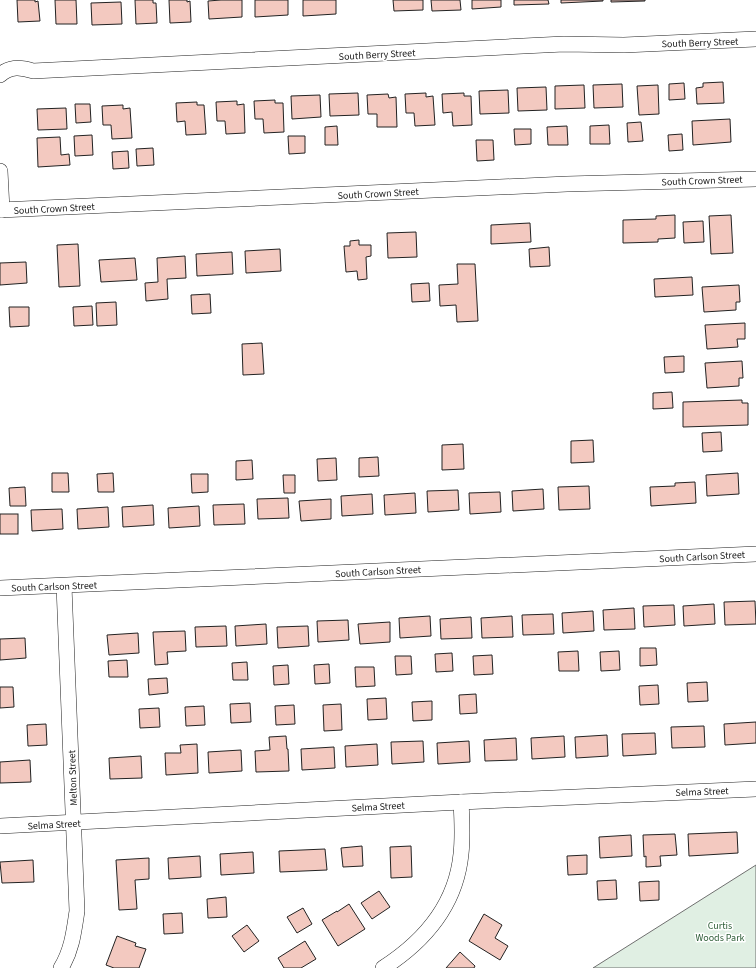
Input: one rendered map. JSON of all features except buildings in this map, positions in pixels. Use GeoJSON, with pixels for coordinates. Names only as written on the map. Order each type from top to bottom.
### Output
{"type":"FeatureCollection","features":[{"type":"Feature","properties":{"kind":"street","name":"South Berry Street"},"geometry":{"type":"LineString","coordinates":[[0,75],[12,68],[24,68],[33,71],[564,44],[624,45],[756,39]]}},
{"type":"Feature","properties":{"kind":"street"},"geometry":{"type":"LineString","coordinates":[[0,172],[1,210]]}},
{"type":"Feature","properties":{"kind":"street","name":"South Crown Street"},"geometry":{"type":"LineString","coordinates":[[1,210],[567,184],[756,179]]}},
{"type":"Feature","properties":{"kind":"street","name":"South Carlson Street"},"geometry":{"type":"LineString","coordinates":[[0,588],[756,554]]}},
{"type":"Feature","properties":{"kind":"street","name":"Melton Street"},"geometry":{"type":"LineString","coordinates":[[61,968],[65,962],[71,945],[77,911],[64,586]]}},
{"type":"Feature","properties":{"kind":"street","name":"Selma Street"},"geometry":{"type":"LineString","coordinates":[[0,826],[461,802],[756,789]]}},
{"type":"Feature","properties":{"kind":"street"},"geometry":{"type":"LineString","coordinates":[[383,968],[399,958],[416,944],[431,927],[447,903],[458,871],[461,855],[463,838],[461,802]]}},
{"type":"Feature","properties":{"kind":"green space","name":"Curtis Woods Park"},"geometry":{"type":"Polygon","coordinates":[[[756,865],[756,968],[593,968],[756,865]]]}}]}
